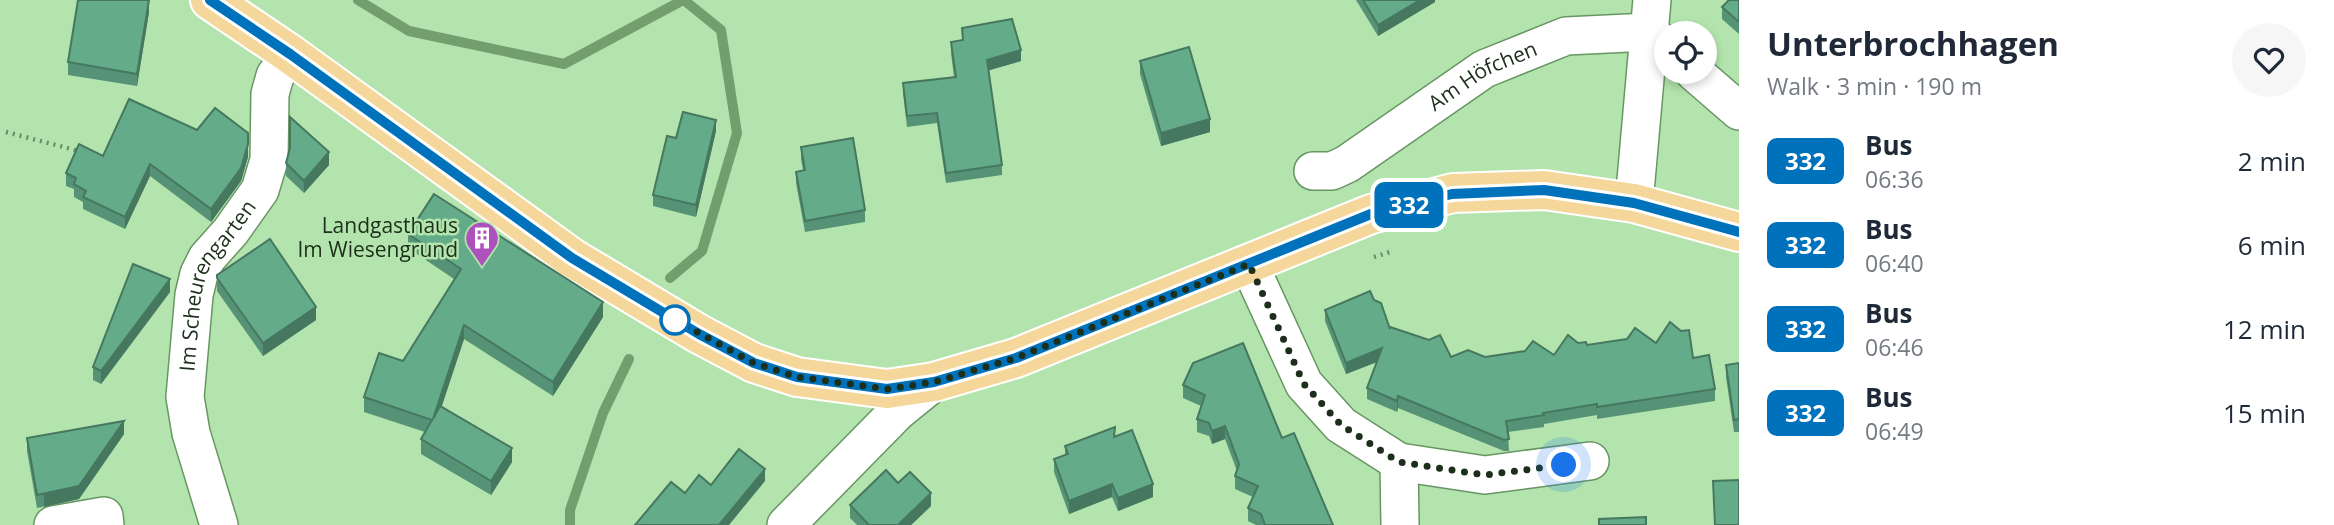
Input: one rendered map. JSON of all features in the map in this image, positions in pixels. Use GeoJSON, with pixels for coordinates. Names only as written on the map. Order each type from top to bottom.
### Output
{"type":"FeatureCollection","features":[{"type":"Feature","properties":{"kind":"main road"},"geometry":{"type":"LineString","coordinates":[[210,0],[290,54],[572,258],[699,334],[754,363],[797,377],[887,389],[934,382],[1016,358],[1371,214],[1452,194],[1544,190],[1634,203],[1739,232]]}},
{"type":"Feature","properties":{"kind":"street","name":"Am Höfchen"},"geometry":{"type":"LineString","coordinates":[[1313,172],[1332,171],[1347,164],[1485,69],[1566,36],[1654,26]]}},
{"type":"Feature","properties":{"kind":"street"},"geometry":{"type":"LineString","coordinates":[[1634,203],[1654,42]]}},
{"type":"Feature","properties":{"kind":"street","name":"Im Scheurengarten"},"geometry":{"type":"LineString","coordinates":[[219,525],[191,433],[185,397],[194,295],[207,258],[231,231],[260,190],[269,160],[270,94],[275,76],[290,54]]}},
{"type":"Feature","properties":{"kind":"street"},"geometry":{"type":"LineString","coordinates":[[1708,84],[1739,111]]}},
{"type":"Feature","properties":{"kind":"street"},"geometry":{"type":"LineString","coordinates":[[1249,264],[1304,384],[1341,425],[1399,462],[1485,475],[1590,461]]}},
{"type":"Feature","properties":{"kind":"street"},"geometry":{"type":"LineString","coordinates":[[786,525],[897,412],[934,382]]}},
{"type":"Feature","properties":{"kind":"street"},"geometry":{"type":"LineString","coordinates":[[1399,462],[1400,525]]}},
{"type":"Feature","properties":{"kind":"street"},"geometry":{"type":"LineString","coordinates":[[46,521],[104,516],[105,525]]}},
{"type":"Feature","properties":{"kind":"path"},"geometry":{"type":"LineString","coordinates":[[6,132],[83,152]]}},
{"type":"Feature","properties":{"kind":"path"},"geometry":{"type":"LineString","coordinates":[[1366,260],[1405,246]]}},
{"type":"Feature","properties":{"kind":"building"},"geometry":{"type":"Polygon","coordinates":[[[78,0],[149,0],[137,74],[68,62],[78,0]]]}},
{"type":"Feature","properties":{"kind":"building"},"geometry":{"type":"Polygon","coordinates":[[[1363,0],[1420,0],[1378,25],[1363,0]]]}},
{"type":"Feature","properties":{"kind":"building"},"geometry":{"type":"Polygon","coordinates":[[[1729,0],[1739,0],[1739,22],[1722,7],[1729,0]]]}},
{"type":"Feature","properties":{"kind":"building"},"geometry":{"type":"Polygon","coordinates":[[[1012,19],[1021,50],[987,60],[1002,165],[946,173],[937,113],[907,116],[903,83],[956,77],[951,42],[963,40],[962,28],[1012,19]]]}},
{"type":"Feature","properties":{"kind":"building"},"geometry":{"type":"Polygon","coordinates":[[[1189,47],[1210,119],[1161,133],[1140,61],[1189,47]]]}},
{"type":"Feature","properties":{"kind":"building"},"geometry":{"type":"Polygon","coordinates":[[[129,99],[197,130],[215,108],[248,133],[248,144],[241,168],[211,209],[150,164],[125,217],[83,197],[86,191],[74,184],[76,178],[66,173],[79,144],[103,156],[129,99]]]}},
{"type":"Feature","properties":{"kind":"building"},"geometry":{"type":"Polygon","coordinates":[[[683,112],[716,120],[696,205],[653,195],[667,136],[676,138],[683,112]]]}},
{"type":"Feature","properties":{"kind":"building"},"geometry":{"type":"Polygon","coordinates":[[[290,117],[329,152],[304,181],[286,163],[290,148],[290,117]]]}},
{"type":"Feature","properties":{"kind":"building"},"geometry":{"type":"Polygon","coordinates":[[[853,138],[865,210],[805,221],[796,172],[805,170],[801,147],[853,138]]]}},
{"type":"Feature","properties":{"kind":"building"},"geometry":{"type":"Polygon","coordinates":[[[434,194],[603,302],[553,382],[464,325],[433,419],[440,406],[512,448],[491,481],[421,439],[432,420],[364,397],[379,353],[403,361],[461,269],[408,234],[434,194]]]}},
{"type":"Feature","properties":{"kind":"building"},"geometry":{"type":"Polygon","coordinates":[[[270,239],[316,307],[263,343],[217,275],[270,239]]]}},
{"type":"Feature","properties":{"kind":"building"},"geometry":{"type":"Polygon","coordinates":[[[133,264],[170,279],[101,371],[93,367],[133,264]]]}},
{"type":"Feature","properties":{"kind":"building"},"geometry":{"type":"Polygon","coordinates":[[[1370,291],[1374,300],[1381,303],[1390,329],[1429,340],[1440,335],[1451,357],[1468,350],[1485,357],[1525,351],[1533,341],[1554,355],[1568,335],[1578,343],[1586,342],[1587,345],[1627,339],[1635,328],[1656,343],[1670,322],[1681,331],[1689,330],[1693,358],[1709,355],[1715,389],[1597,407],[1597,404],[1506,421],[1509,439],[1504,440],[1398,396],[1397,401],[1367,388],[1382,348],[1346,363],[1325,310],[1370,291]]]}},
{"type":"Feature","properties":{"kind":"building"},"geometry":{"type":"Polygon","coordinates":[[[1243,343],[1282,438],[1294,433],[1333,525],[1265,525],[1261,514],[1248,508],[1258,486],[1235,476],[1239,464],[1225,426],[1212,431],[1209,423],[1197,419],[1205,395],[1183,385],[1193,363],[1243,343]]]}},
{"type":"Feature","properties":{"kind":"building"},"geometry":{"type":"Polygon","coordinates":[[[1739,363],[1739,419],[1734,420],[1726,365],[1739,363]]]}},
{"type":"Feature","properties":{"kind":"building"},"geometry":{"type":"Polygon","coordinates":[[[124,421],[79,486],[37,495],[27,438],[124,421]]]}},
{"type":"Feature","properties":{"kind":"building"},"geometry":{"type":"Polygon","coordinates":[[[1115,427],[1114,437],[1132,430],[1153,484],[1118,498],[1112,484],[1069,501],[1054,459],[1068,454],[1065,446],[1115,427]]]}},
{"type":"Feature","properties":{"kind":"building"},"geometry":{"type":"Polygon","coordinates":[[[739,449],[765,469],[719,525],[635,525],[671,482],[685,493],[699,475],[711,485],[739,449]]]}},
{"type":"Feature","properties":{"kind":"building"},"geometry":{"type":"Polygon","coordinates":[[[886,470],[898,483],[910,472],[931,493],[898,525],[869,525],[850,505],[886,470]]]}},
{"type":"Feature","properties":{"kind":"building"},"geometry":{"type":"Polygon","coordinates":[[[1739,480],[1739,525],[1715,525],[1713,481],[1739,480]]]}},
{"type":"Feature","properties":{"kind":"building"},"geometry":{"type":"Polygon","coordinates":[[[1646,517],[1646,525],[1599,525],[1599,519],[1646,517]]]}},
{"type":"Feature","properties":{"kind":"waterway"},"geometry":{"type":"LineString","coordinates":[[358,0],[409,31],[564,64],[683,0]]}},
{"type":"Feature","properties":{"kind":"waterway"},"geometry":{"type":"LineString","coordinates":[[670,278],[702,251],[737,133],[721,30],[684,0]]}},
{"type":"Feature","properties":{"kind":"waterway"},"geometry":{"type":"LineString","coordinates":[[570,525],[570,510],[603,413],[629,359]]}},
{"type":"Feature","properties":{"kind":"bus line","name":"332"},"geometry":{"type":"LineString","coordinates":[[210,0],[290,54],[572,258],[699,334],[754,363],[797,377],[887,389],[934,382],[1016,358],[1371,214],[1452,194],[1544,190],[1634,203],[1739,232]]}},
{"type":"Feature","properties":{"kind":"place","name":"Landgasthaus Im Wiesengrund"},"geometry":{"type":"Point","coordinates":[482,268]}},
{"type":"Feature","properties":{"kind":"route"},"geometry":{"type":"LineString","coordinates":[[675,320],[754,363],[797,377],[887,389],[934,382],[1016,358],[1249,264],[1304,384],[1341,425],[1399,462],[1485,475],[1564,465]]}}]}
